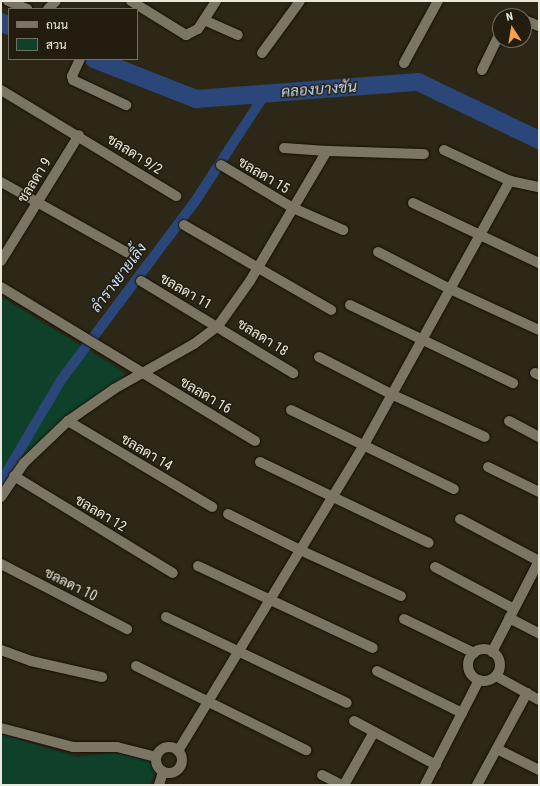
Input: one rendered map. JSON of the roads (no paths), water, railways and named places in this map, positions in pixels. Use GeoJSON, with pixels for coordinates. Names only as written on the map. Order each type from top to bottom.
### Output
{"type":"FeatureCollection","features":[{"type":"Feature","properties":{"kind":"street"},"geometry":{"type":"LineString","coordinates":[[8,1],[25,8]]}},
{"type":"Feature","properties":{"kind":"street"},"geometry":{"type":"LineString","coordinates":[[131,1],[186,35],[194,32],[204,20],[216,1]]}},
{"type":"Feature","properties":{"kind":"street"},"geometry":{"type":"LineString","coordinates":[[262,53],[300,1]]}},
{"type":"Feature","properties":{"kind":"street"},"geometry":{"type":"LineString","coordinates":[[404,63],[438,1]]}},
{"type":"Feature","properties":{"kind":"street"},"geometry":{"type":"LineString","coordinates":[[204,20],[238,35]]}},
{"type":"Feature","properties":{"kind":"street"},"geometry":{"type":"LineString","coordinates":[[482,70],[493,48]]}},
{"type":"Feature","properties":{"kind":"street"},"geometry":{"type":"LineString","coordinates":[[80,60],[72,76],[73,80],[126,105]]}},
{"type":"Feature","properties":{"kind":"street","name":"ชลลดา 9/2"},"geometry":{"type":"LineString","coordinates":[[1,90],[176,196]]}},
{"type":"Feature","properties":{"kind":"street","name":"ชลลดา 9"},"geometry":{"type":"LineString","coordinates":[[1,261],[79,136]]}},
{"type":"Feature","properties":{"kind":"street"},"geometry":{"type":"LineString","coordinates":[[284,148],[424,154]]}},
{"type":"Feature","properties":{"kind":"street"},"geometry":{"type":"LineString","coordinates":[[444,150],[510,181],[539,187]]}},
{"type":"Feature","properties":{"kind":"street"},"geometry":{"type":"LineString","coordinates":[[1,497],[14,476],[41,444],[68,420],[142,374],[188,348],[218,326],[258,268],[327,151]]}},
{"type":"Feature","properties":{"kind":"street","name":"ชลลดา 15"},"geometry":{"type":"LineString","coordinates":[[221,165],[293,208],[343,230]]}},
{"type":"Feature","properties":{"kind":"street"},"geometry":{"type":"LineString","coordinates":[[178,751],[240,652],[364,445],[510,181]]}},
{"type":"Feature","properties":{"kind":"street"},"geometry":{"type":"LineString","coordinates":[[1,182],[38,201],[128,253]]}},
{"type":"Feature","properties":{"kind":"street"},"geometry":{"type":"LineString","coordinates":[[413,203],[539,263]]}},
{"type":"Feature","properties":{"kind":"street"},"geometry":{"type":"LineString","coordinates":[[184,225],[331,310]]}},
{"type":"Feature","properties":{"kind":"street"},"geometry":{"type":"LineString","coordinates":[[378,252],[450,289],[539,330]]}},
{"type":"Feature","properties":{"kind":"street","name":"ชลลดา 11"},"geometry":{"type":"LineString","coordinates":[[141,281],[218,326]]}},
{"type":"Feature","properties":{"kind":"street","name":"ชลลดา 16"},"geometry":{"type":"LineString","coordinates":[[1,287],[142,374],[256,441]]}},
{"type":"Feature","properties":{"kind":"street"},"geometry":{"type":"LineString","coordinates":[[350,305],[513,383]]}},
{"type":"Feature","properties":{"kind":"street","name":"ชลลดา 18"},"geometry":{"type":"LineString","coordinates":[[218,326],[293,373]]}},
{"type":"Feature","properties":{"kind":"street"},"geometry":{"type":"LineString","coordinates":[[319,357],[391,394],[485,437]]}},
{"type":"Feature","properties":{"kind":"street"},"geometry":{"type":"LineString","coordinates":[[291,410],[454,489]]}},
{"type":"Feature","properties":{"kind":"street","name":"ชลลดา 14"},"geometry":{"type":"LineString","coordinates":[[68,420],[212,507]]}},
{"type":"Feature","properties":{"kind":"street"},"geometry":{"type":"LineString","coordinates":[[508,421],[539,437]]}},
{"type":"Feature","properties":{"kind":"street"},"geometry":{"type":"LineString","coordinates":[[260,462],[429,544]]}},
{"type":"Feature","properties":{"kind":"street"},"geometry":{"type":"LineString","coordinates":[[488,467],[539,492]]}},
{"type":"Feature","properties":{"kind":"street","name":"ชลลดา 12"},"geometry":{"type":"LineString","coordinates":[[14,476],[173,573]]}},
{"type":"Feature","properties":{"kind":"street"},"geometry":{"type":"LineString","coordinates":[[228,514],[300,550],[401,596]]}},
{"type":"Feature","properties":{"kind":"street"},"geometry":{"type":"LineString","coordinates":[[460,520],[539,561],[492,652]]}},
{"type":"Feature","properties":{"kind":"street","name":"ชลลดา 10"},"geometry":{"type":"LineString","coordinates":[[1,564],[127,629]]}},
{"type":"Feature","properties":{"kind":"street"},"geometry":{"type":"LineString","coordinates":[[198,566],[270,602],[373,648]]}},
{"type":"Feature","properties":{"kind":"street"},"geometry":{"type":"LineString","coordinates":[[435,567],[512,613],[539,633]]}},
{"type":"Feature","properties":{"kind":"street"},"geometry":{"type":"LineString","coordinates":[[166,616],[346,703]]}},
{"type":"Feature","properties":{"kind":"street"},"geometry":{"type":"LineString","coordinates":[[404,619],[474,653],[484,649],[492,652],[499,662],[496,676]]}},
{"type":"Feature","properties":{"kind":"street"},"geometry":{"type":"LineString","coordinates":[[1,650],[31,661],[102,677]]}},
{"type":"Feature","properties":{"kind":"street"},"geometry":{"type":"LineString","coordinates":[[474,653],[469,667],[473,676],[479,680],[487,680],[496,676]]}},
{"type":"Feature","properties":{"kind":"street"},"geometry":{"type":"LineString","coordinates":[[136,666],[306,750]]}},
{"type":"Feature","properties":{"kind":"street"},"geometry":{"type":"LineString","coordinates":[[377,671],[462,713]]}},
{"type":"Feature","properties":{"kind":"street"},"geometry":{"type":"LineString","coordinates":[[496,676],[539,700]]}},
{"type":"Feature","properties":{"kind":"street"},"geometry":{"type":"LineString","coordinates":[[425,785],[479,680]]}},
{"type":"Feature","properties":{"kind":"street"},"geometry":{"type":"LineString","coordinates":[[477,785],[527,693]]}},
{"type":"Feature","properties":{"kind":"street"},"geometry":{"type":"LineString","coordinates":[[354,721],[436,765]]}},
{"type":"Feature","properties":{"kind":"street"},"geometry":{"type":"LineString","coordinates":[[1,728],[73,746],[117,747],[156,757]]}},
{"type":"Feature","properties":{"kind":"street"},"geometry":{"type":"LineString","coordinates":[[322,775],[343,785],[374,732]]}},
{"type":"Feature","properties":{"kind":"street"},"geometry":{"type":"LineString","coordinates":[[165,748],[178,751],[181,756],[180,767],[171,773],[163,772],[157,767],[156,757],[165,748]]}},
{"type":"Feature","properties":{"kind":"street"},"geometry":{"type":"LineString","coordinates":[[497,749],[539,770]]}},
{"type":"Feature","properties":{"kind":"street"},"geometry":{"type":"LineString","coordinates":[[159,785],[163,772]]}},
{"type":"Feature","properties":{"kind":"waterway","name":"คลองบางชัน"},"geometry":{"type":"LineString","coordinates":[[1,22],[8,26]]}},
{"type":"Feature","properties":{"kind":"waterway","name":"คลองบางชัน"},"geometry":{"type":"LineString","coordinates":[[97,60],[196,99],[418,82],[539,140]]}},
{"type":"Feature","properties":{"kind":"waterway","name":"ลำรางยายเลิ้ง"},"geometry":{"type":"LineString","coordinates":[[1,482],[61,380],[194,203],[265,94]]}}]}
